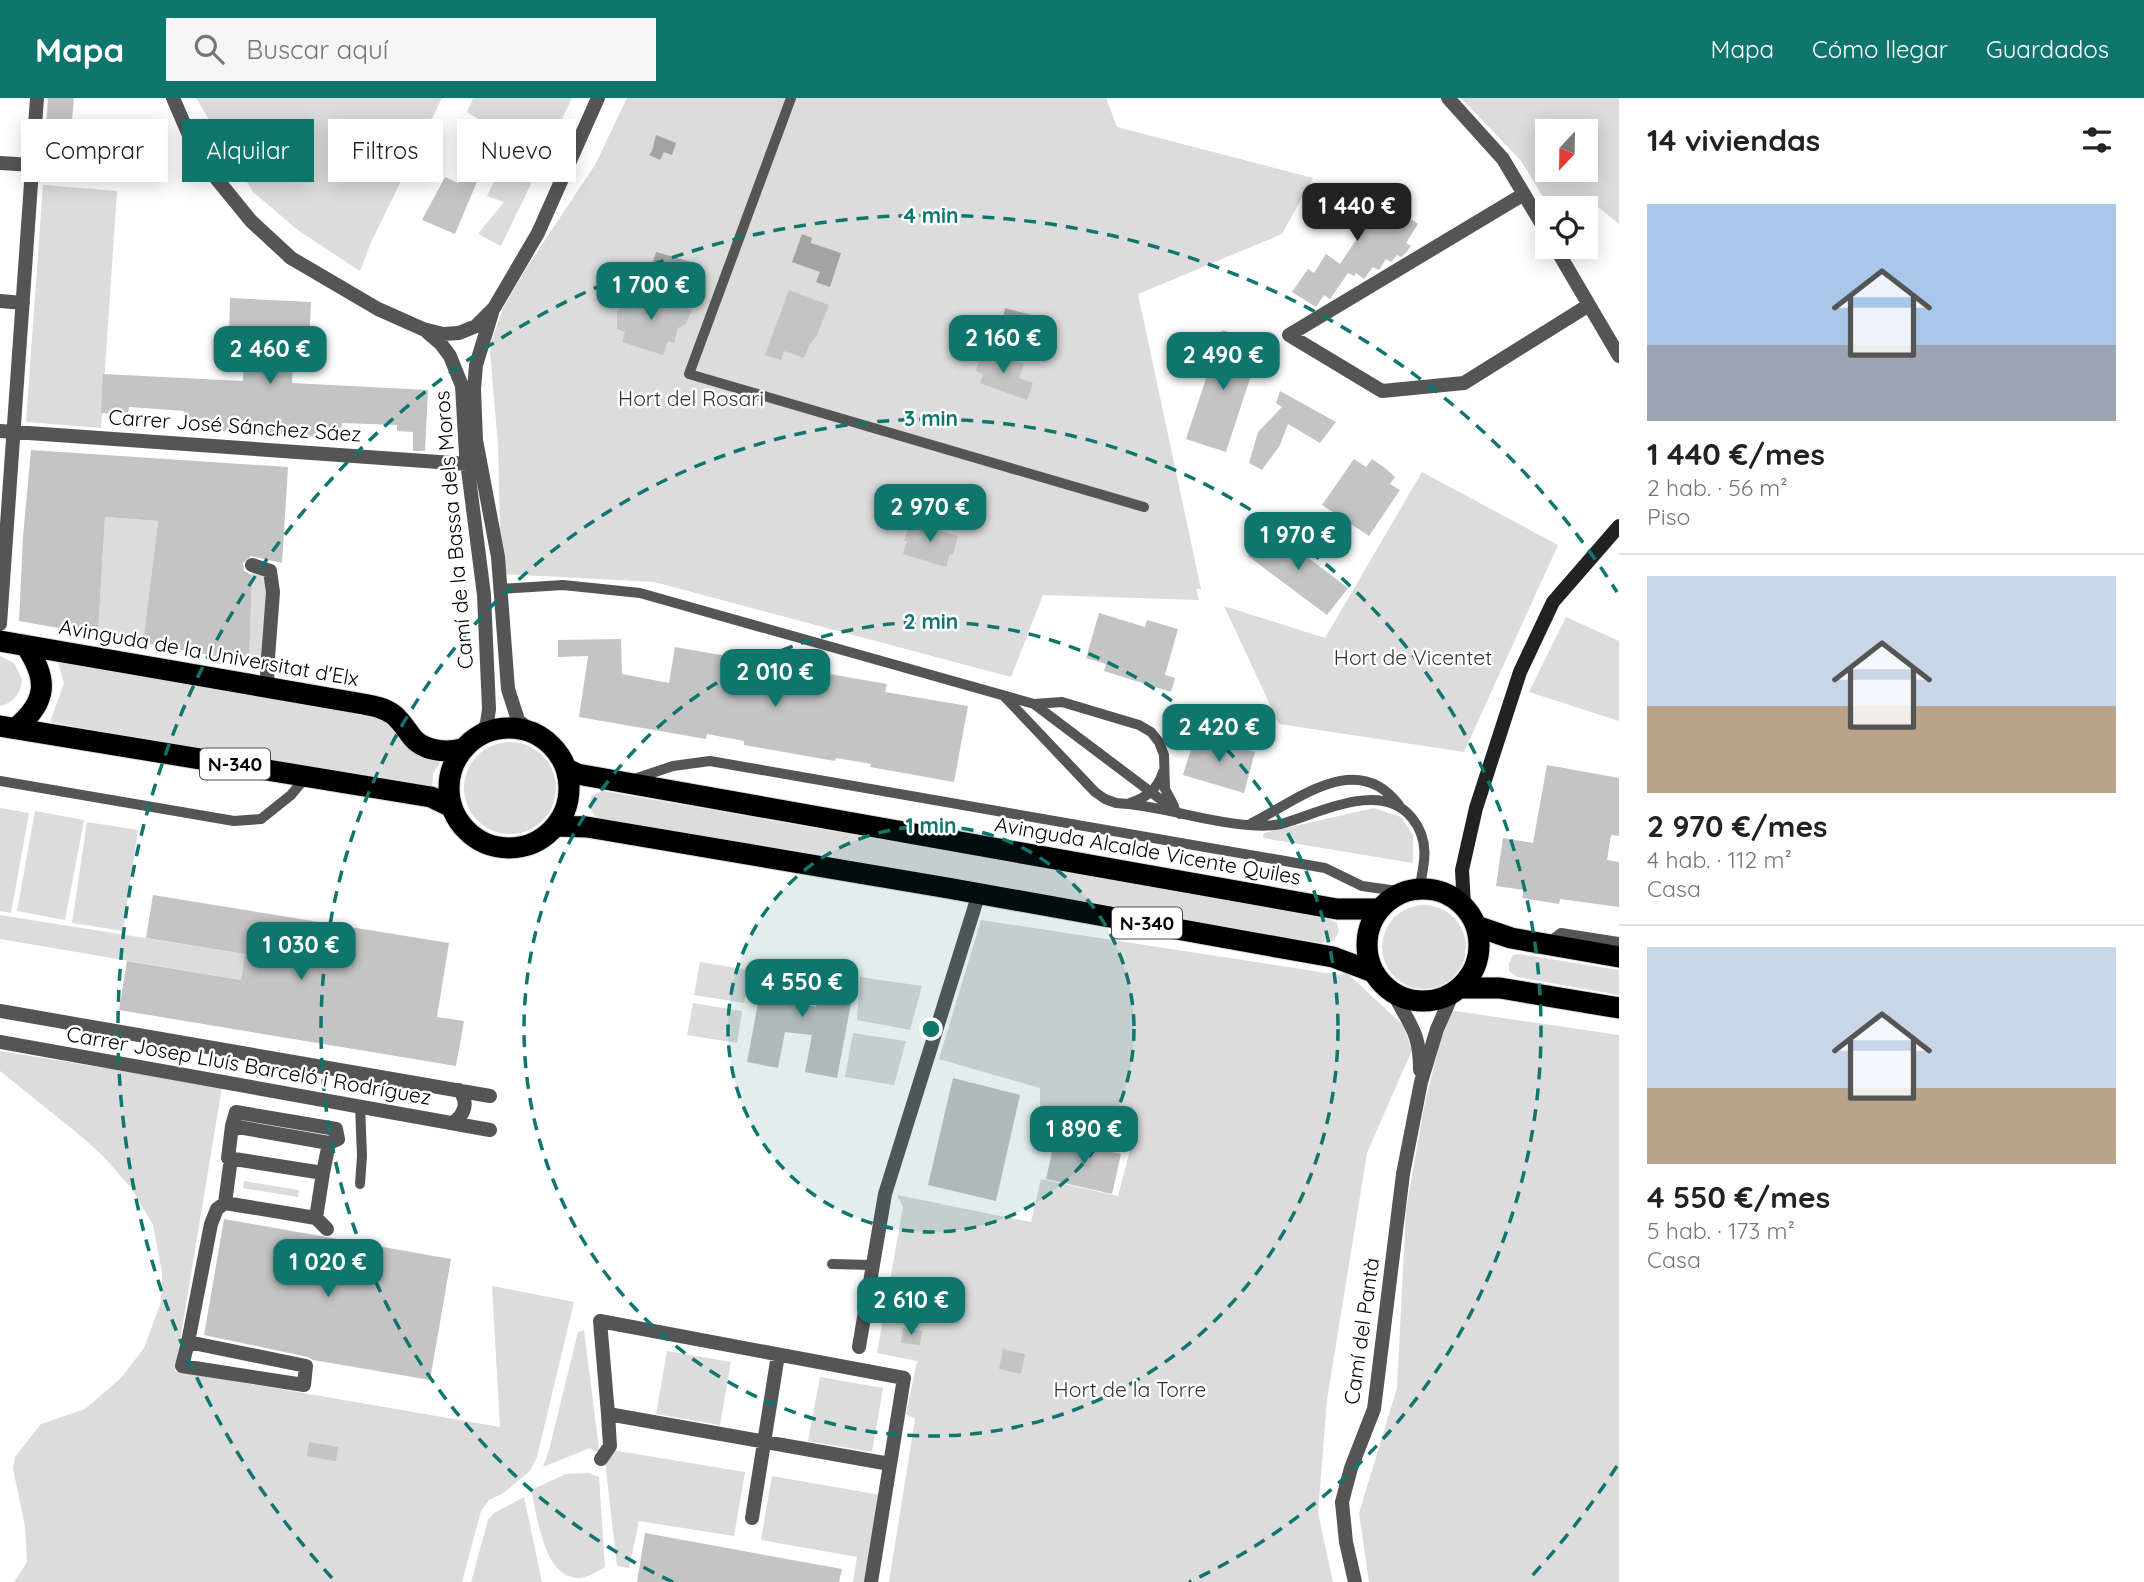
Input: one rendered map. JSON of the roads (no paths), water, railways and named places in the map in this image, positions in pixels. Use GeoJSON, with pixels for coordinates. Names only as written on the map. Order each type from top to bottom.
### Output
{"type":"FeatureCollection","features":[{"type":"Feature","properties":{"kind":"highway"},"geometry":{"type":"LineString","coordinates":[[0,641],[26,646]]}},
{"type":"Feature","properties":{"kind":"highway","name":"Avinguda de la Universitat d'Elx"},"geometry":{"type":"LineString","coordinates":[[26,646],[268,686],[381,708],[397,717],[413,739],[433,750],[450,752],[462,749]]}},
{"type":"Feature","properties":{"kind":"highway","name":"Avinguda de la Universitat d'Elx"},"geometry":{"type":"LineString","coordinates":[[5,729],[34,711],[42,690],[38,663],[26,646]]}},
{"type":"Feature","properties":{"kind":"highway"},"geometry":{"type":"LineString","coordinates":[[505,727],[530,731],[546,740],[567,769],[569,799],[564,813],[556,826],[544,837],[530,844],[514,848],[483,842],[459,821],[452,807],[449,792],[454,762],[462,749],[482,734],[505,727]]}},
{"type":"Feature","properties":{"kind":"highway","name":"Avinguda de la Universitat d'Elx"},"geometry":{"type":"LineString","coordinates":[[5,729],[431,797],[452,807]]}},
{"type":"Feature","properties":{"kind":"highway","name":"N-340"},"geometry":{"type":"LineString","coordinates":[[567,769],[577,774],[620,781]]}},
{"type":"Feature","properties":{"kind":"highway","name":"Avinguda Alcalde Vicente Quiles"},"geometry":{"type":"LineString","coordinates":[[620,781],[1337,909],[1380,909]]}},
{"type":"Feature","properties":{"kind":"highway","name":"N-340"},"geometry":{"type":"LineString","coordinates":[[556,826],[587,827],[979,893],[1333,957],[1373,972],[1386,988],[1394,993]]}},
{"type":"Feature","properties":{"kind":"highway"},"geometry":{"type":"LineString","coordinates":[[1373,972],[1367,946],[1368,933],[1380,909],[1391,899],[1412,890],[1443,893],[1464,906],[1476,926],[1479,955],[1472,973],[1456,991]]}},
{"type":"Feature","properties":{"kind":"highway"},"geometry":{"type":"LineString","coordinates":[[1476,926],[1511,938],[1619,957]]}},
{"type":"Feature","properties":{"kind":"highway"},"geometry":{"type":"LineString","coordinates":[[1394,993],[1405,999],[1430,1001],[1456,991],[1500,988],[1619,1008]]}},
{"type":"Feature","properties":{"kind":"street"},"geometry":{"type":"LineString","coordinates":[[36,119],[37,98]]}},
{"type":"Feature","properties":{"kind":"street"},"geometry":{"type":"LineString","coordinates":[[173,98],[198,156],[251,222],[291,258],[378,309],[424,329]]}},
{"type":"Feature","properties":{"kind":"street","name":"Camí de la Bassa dels Moros"},"geometry":{"type":"LineString","coordinates":[[530,731],[518,720],[508,689],[498,557],[476,440],[476,365],[494,308],[538,233],[598,98]]}},
{"type":"Feature","properties":{"kind":"street"},"geometry":{"type":"LineString","coordinates":[[1448,98],[1503,159],[1535,213]]}},
{"type":"Feature","properties":{"kind":"street"},"geometry":{"type":"LineString","coordinates":[[0,163],[21,164]]}},
{"type":"Feature","properties":{"kind":"street"},"geometry":{"type":"LineString","coordinates":[[0,624],[7,431],[23,303],[32,182]]}},
{"type":"Feature","properties":{"kind":"street"},"geometry":{"type":"LineString","coordinates":[[1524,194],[1289,335],[1382,391],[1464,383],[1589,305]]}},
{"type":"Feature","properties":{"kind":"street"},"geometry":{"type":"LineString","coordinates":[[1562,259],[1619,356]]}},
{"type":"Feature","properties":{"kind":"street"},"geometry":{"type":"LineString","coordinates":[[0,301],[23,303]]}},
{"type":"Feature","properties":{"kind":"street","name":"Camí de la Bassa dels Moros"},"geometry":{"type":"LineString","coordinates":[[424,329],[443,334],[459,333],[476,326],[494,308]]}},
{"type":"Feature","properties":{"kind":"street","name":"Camí de la Bassa dels Moros"},"geometry":{"type":"LineString","coordinates":[[424,329],[441,344],[457,370],[462,386],[467,464],[484,596],[489,709],[482,734]]}},
{"type":"Feature","properties":{"kind":"street","name":"Carrer José Sánchez Sáez"},"geometry":{"type":"LineString","coordinates":[[7,431],[467,464]]}},
{"type":"Feature","properties":{"kind":"street"},"geometry":{"type":"LineString","coordinates":[[1464,906],[1462,870],[1476,808],[1520,672],[1553,603],[1619,526]]}},
{"type":"Feature","properties":{"kind":"street"},"geometry":{"type":"LineString","coordinates":[[253,565],[270,571],[272,578],[268,686]]}},
{"type":"Feature","properties":{"kind":"street"},"geometry":{"type":"LineString","coordinates":[[859,1347],[885,1194],[979,893]]}},
{"type":"Feature","properties":{"kind":"street","name":"Camí del Pantà"},"geometry":{"type":"LineString","coordinates":[[1355,1582],[1346,1542],[1342,1502],[1350,1468],[1374,1409],[1403,1174],[1421,1082],[1437,1029],[1456,991]]}},
{"type":"Feature","properties":{"kind":"street","name":"Camí del Pantà"},"geometry":{"type":"LineString","coordinates":[[1394,993],[1420,1045],[1421,1082]]}},
{"type":"Feature","properties":{"kind":"street","name":"Carrer Josep Lluís Barceló i Rodríguez"},"geometry":{"type":"LineString","coordinates":[[0,1011],[490,1096]]}},
{"type":"Feature","properties":{"kind":"street","name":"Carrer Josep Lluís Barceló i Rodríguez"},"geometry":{"type":"LineString","coordinates":[[0,1042],[490,1130]]}},
{"type":"Feature","properties":{"kind":"street"},"geometry":{"type":"LineString","coordinates":[[453,1123],[465,1107],[465,1099],[459,1090]]}},
{"type":"Feature","properties":{"kind":"street"},"geometry":{"type":"LineString","coordinates":[[316,1218],[329,1143],[233,1126],[228,1158],[323,1173]]}},
{"type":"Feature","properties":{"kind":"street"},"geometry":{"type":"LineString","coordinates":[[188,1342],[306,1366],[304,1385],[182,1366],[211,1224],[217,1209],[225,1203],[231,1158]]}},
{"type":"Feature","properties":{"kind":"street"},"geometry":{"type":"LineString","coordinates":[[225,1203],[316,1218],[327,1229]]}},
{"type":"Feature","properties":{"kind":"street"},"geometry":{"type":"LineString","coordinates":[[601,1459],[610,1446],[600,1321],[904,1378],[871,1582]]}},
{"type":"Feature","properties":{"kind":"street"},"geometry":{"type":"LineString","coordinates":[[752,1518],[778,1355]]}},
{"type":"Feature","properties":{"kind":"street"},"geometry":{"type":"LineString","coordinates":[[608,1414],[890,1464]]}},
{"type":"Feature","properties":{"kind":"lane"},"geometry":{"type":"LineString","coordinates":[[791,98],[690,374],[1143,507]]}},
{"type":"Feature","properties":{"kind":"lane"},"geometry":{"type":"LineString","coordinates":[[500,589],[563,585],[640,593],[1004,695],[1034,705],[1180,814]]}},
{"type":"Feature","properties":{"kind":"lane"},"geometry":{"type":"LineString","coordinates":[[1004,695],[1095,792],[1105,799],[1248,825],[1277,825],[1366,799],[1383,800],[1400,807],[1409,814],[1423,835],[1424,867],[1412,890]]}},
{"type":"Feature","properties":{"kind":"lane"},"geometry":{"type":"LineString","coordinates":[[1034,705],[1062,702],[1139,724],[1151,732],[1164,755],[1165,789],[1180,814]]}},
{"type":"Feature","properties":{"kind":"lane","name":"Avinguda Alcalde Vicente Quiles"},"geometry":{"type":"LineString","coordinates":[[620,781],[650,775],[673,766],[710,761],[1325,868],[1362,886],[1412,890]]}},
{"type":"Feature","properties":{"kind":"lane"},"geometry":{"type":"LineString","coordinates":[[1127,803],[1146,797],[1152,792],[1160,782],[1164,769]]}},
{"type":"Feature","properties":{"kind":"lane"},"geometry":{"type":"LineString","coordinates":[[0,781],[234,821],[261,819],[291,795],[307,776]]}},
{"type":"Feature","properties":{"kind":"lane"},"geometry":{"type":"LineString","coordinates":[[1248,825],[1332,781],[1351,779],[1372,783],[1389,792],[1400,807]]}},
{"type":"Feature","properties":{"kind":"lane"},"geometry":{"type":"LineString","coordinates":[[1547,944],[1561,933],[1619,942]]}},
{"type":"Feature","properties":{"kind":"lane"},"geometry":{"type":"LineString","coordinates":[[360,1106],[360,1184]]}},
{"type":"Feature","properties":{"kind":"lane"},"geometry":{"type":"LineString","coordinates":[[832,1264],[872,1265]]}},
{"type":"Feature","properties":{"kind":"park label","name":"Hort del Rosari"},"geometry":{"type":"Point","coordinates":[691,398]}},
{"type":"Feature","properties":{"kind":"park label","name":"Hort de Vicentet"},"geometry":{"type":"Point","coordinates":[1413,657]}},
{"type":"Feature","properties":{"kind":"park label","name":"Hort de la Torre"},"geometry":{"type":"Point","coordinates":[1130,1389]}}]}
